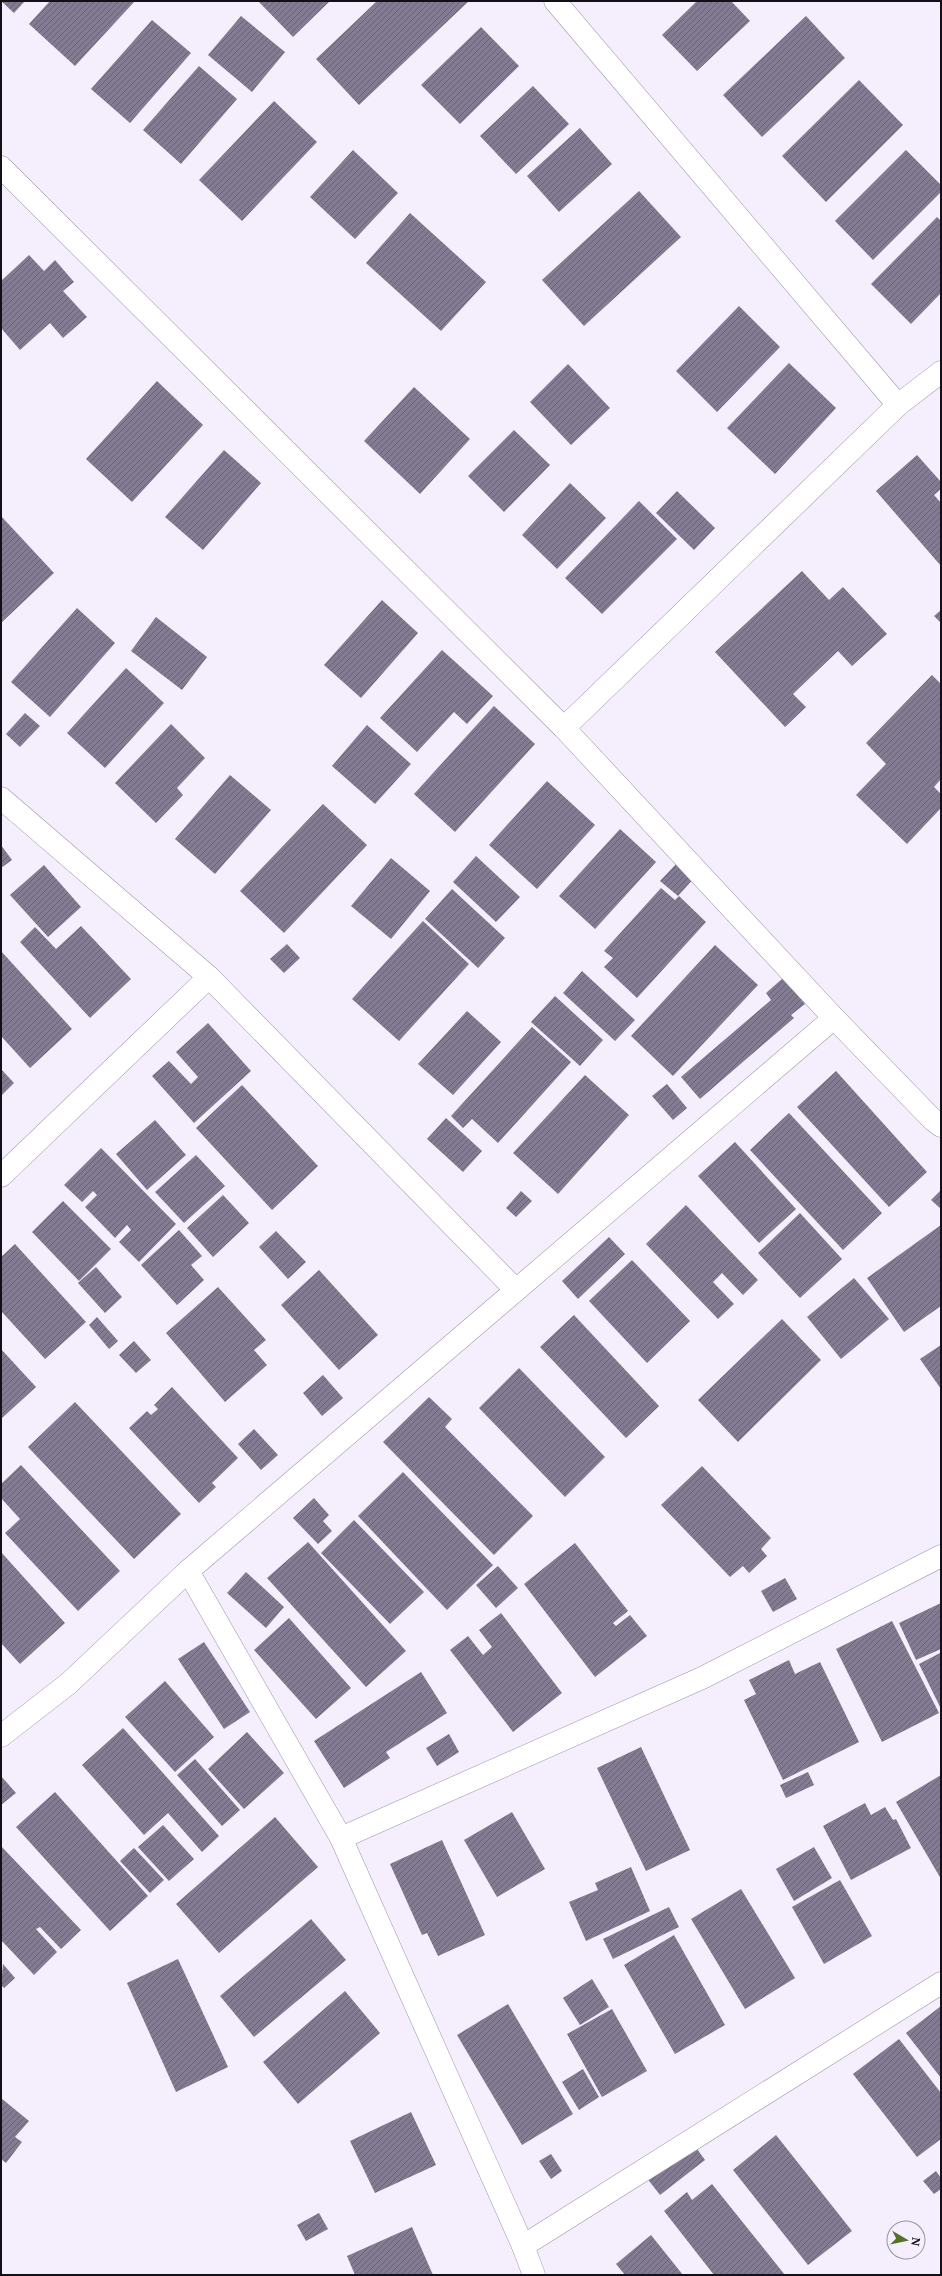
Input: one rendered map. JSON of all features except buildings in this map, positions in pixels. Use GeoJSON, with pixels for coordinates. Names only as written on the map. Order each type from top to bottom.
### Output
{"type":"FeatureCollection","features":[{"type":"Feature","properties":{"kind":"street"},"geometry":{"type":"LineString","coordinates":[[555,1],[898,405]]}},
{"type":"Feature","properties":{"kind":"street"},"geometry":{"type":"LineString","coordinates":[[5,179],[564,728],[834,1018],[941,1126]]}},
{"type":"Feature","properties":{"kind":"street"},"geometry":{"type":"LineString","coordinates":[[564,728],[898,405],[941,372]]}},
{"type":"Feature","properties":{"kind":"street"},"geometry":{"type":"LineString","coordinates":[[1,798],[209,977],[516,1290]]}},
{"type":"Feature","properties":{"kind":"street"},"geometry":{"type":"LineString","coordinates":[[1,1176],[209,977]]}},
{"type":"Feature","properties":{"kind":"street"},"geometry":{"type":"LineString","coordinates":[[1,1736],[68,1684],[188,1572],[834,1018]]}},
{"type":"Feature","properties":{"kind":"street"},"geometry":{"type":"LineString","coordinates":[[341,1838],[702,1678],[941,1556]]}},
{"type":"Feature","properties":{"kind":"street"},"geometry":{"type":"LineString","coordinates":[[188,1572],[341,1838],[523,2246],[534,2275]]}},
{"type":"Feature","properties":{"kind":"street"},"geometry":{"type":"LineString","coordinates":[[523,2246],[941,1983]]}}]}
